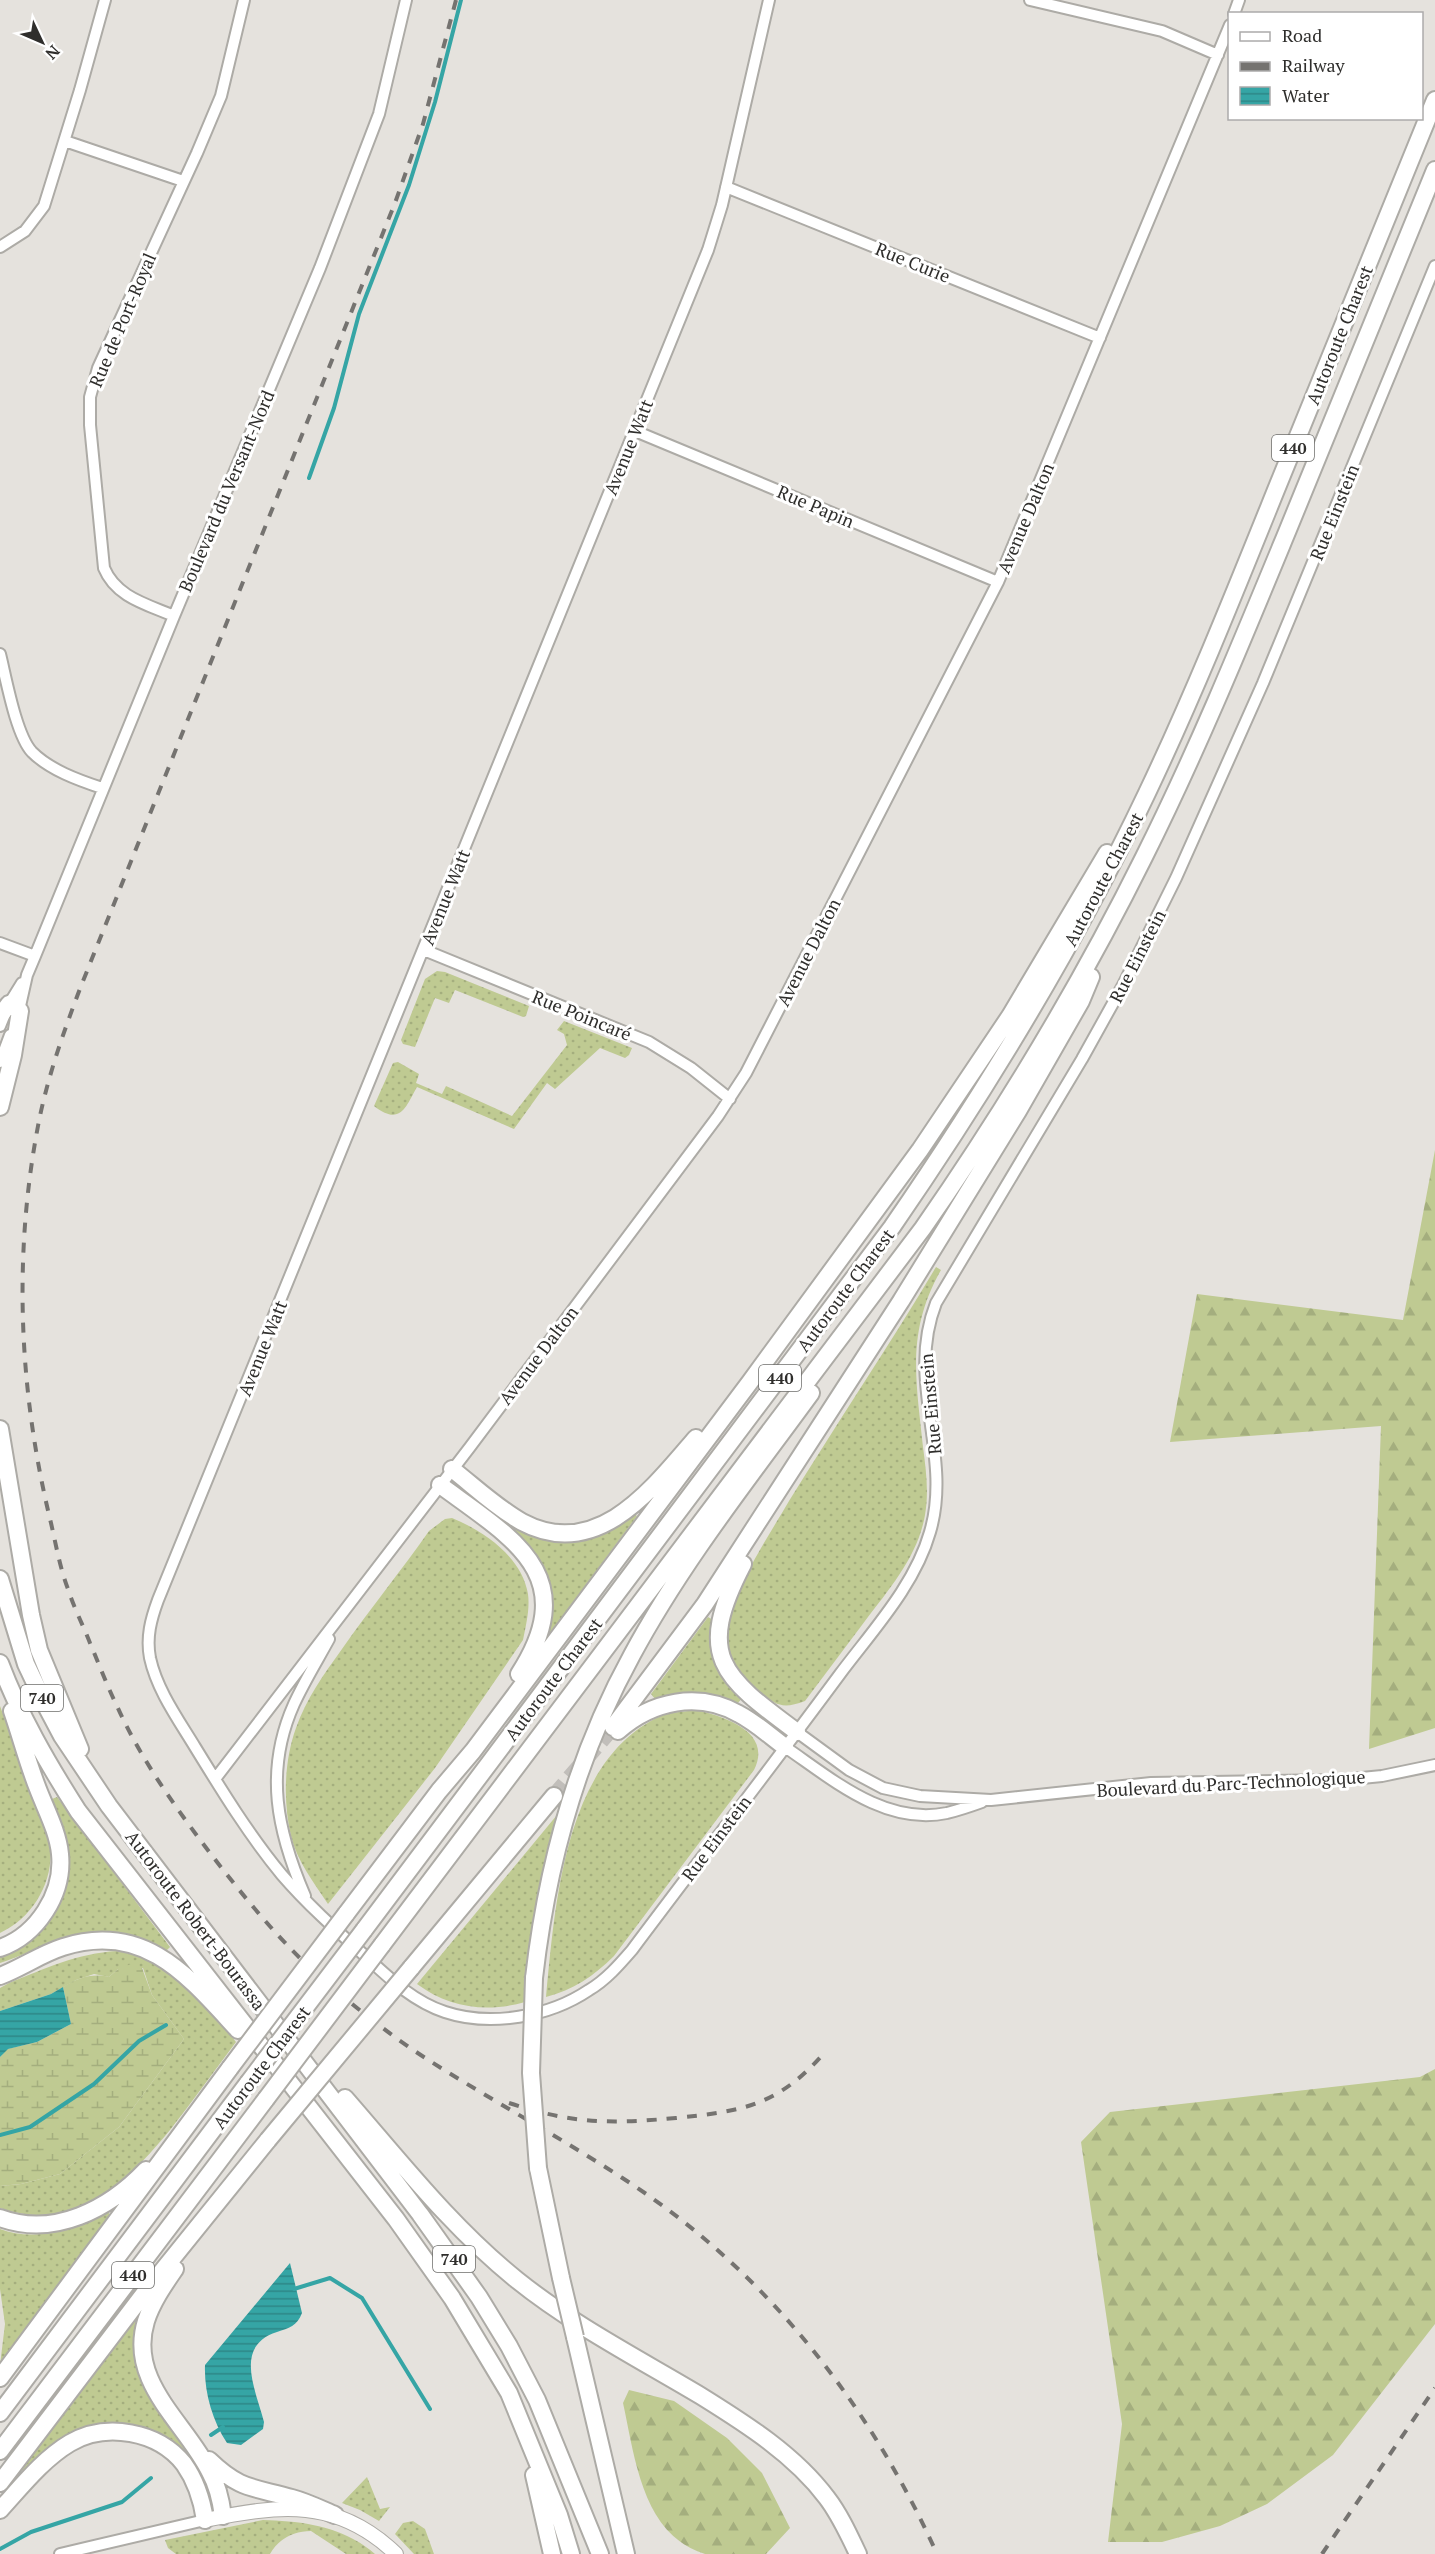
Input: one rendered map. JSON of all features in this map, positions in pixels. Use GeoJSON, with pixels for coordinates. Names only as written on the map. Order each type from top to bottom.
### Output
{"type":"FeatureCollection","features":[{"type":"Feature","properties":{"kind":"highway","name":"Autoroute Charest"},"geometry":{"type":"LineString","coordinates":[[0,2413],[838,1301],[927,1177],[994,1074],[1105,878],[1146,795],[1220,627],[1435,100]]}},
{"type":"Feature","properties":{"kind":"highway","name":"Autoroute Charest"},"geometry":{"type":"LineString","coordinates":[[0,2451],[923,1228],[1028,1066],[1116,912],[1171,802],[1217,699],[1435,170]]}},
{"type":"Feature","properties":{"kind":"highway"},"geometry":{"type":"LineString","coordinates":[[439,1791],[473,1751],[879,1209],[965,1085],[1041,965],[1090,879],[1146,795]]}},
{"type":"Feature","properties":{"kind":"highway"},"geometry":{"type":"LineString","coordinates":[[785,1747],[741,1715],[721,1706],[695,1702],[676,1702],[657,1706],[615,1730],[689,1628],[981,1174],[1081,1001],[1116,912]]}},
{"type":"Feature","properties":{"kind":"highway"},"geometry":{"type":"LineString","coordinates":[[0,1107],[13,1055],[10,1011]]}},
{"type":"Feature","properties":{"kind":"highway"},"geometry":{"type":"LineString","coordinates":[[626,2554],[561,2278],[538,2168],[531,2073],[534,1978],[547,1892],[568,1807],[592,1740],[631,1655],[681,1574],[880,1298],[923,1228]]}},
{"type":"Feature","properties":{"kind":"highway"},"geometry":{"type":"LineString","coordinates":[[452,1469],[506,1511],[533,1527],[549,1532],[571,1534],[603,1526],[623,1513],[661,1477],[795,1321]]}},
{"type":"Feature","properties":{"kind":"highway"},"geometry":{"type":"LineString","coordinates":[[0,1429],[39,1650],[84,1758],[109,1806]]}},
{"type":"Feature","properties":{"kind":"highway"},"geometry":{"type":"LineString","coordinates":[[797,1732],[749,1696],[733,1678],[721,1655],[718,1630],[722,1610],[731,1589],[798,1460]]}},
{"type":"Feature","properties":{"kind":"highway"},"geometry":{"type":"LineString","coordinates":[[0,2378],[439,1791],[524,1667],[540,1633],[543,1600],[536,1570],[525,1552],[504,1532],[440,1485]]}},
{"type":"Feature","properties":{"kind":"highway","name":"Autoroute Robert-Bourassa"},"geometry":{"type":"LineString","coordinates":[[0,1579],[26,1664],[62,1736],[109,1806],[420,2214],[479,2297],[509,2346],[537,2400],[600,2554]]}},
{"type":"Feature","properties":{"kind":"highway","name":"Autoroute Robert-Bourassa"},"geometry":{"type":"LineString","coordinates":[[0,1663],[41,1750],[78,1811],[396,2219],[452,2298],[509,2393],[559,2515],[571,2554]]}},
{"type":"Feature","properties":{"kind":"highway"},"geometry":{"type":"LineString","coordinates":[[0,1677],[60,1855],[56,1889],[46,1909],[23,1936],[0,1948]]}},
{"type":"Feature","properties":{"kind":"highway"},"geometry":{"type":"LineString","coordinates":[[0,2483],[121,2322],[232,2184],[554,1797]]}},
{"type":"Feature","properties":{"kind":"highway"},"geometry":{"type":"LineString","coordinates":[[0,1968],[75,1944],[105,1941],[144,1949],[168,1960],[201,1990],[321,2122]]}},
{"type":"Feature","properties":{"kind":"highway"},"geometry":{"type":"LineString","coordinates":[[0,1976],[47,1953]]}},
{"type":"Feature","properties":{"kind":"highway"},"geometry":{"type":"LineString","coordinates":[[254,1996],[436,2204],[473,2241],[546,2302],[736,2418],[780,2451],[827,2498],[858,2554]]}},
{"type":"Feature","properties":{"kind":"highway"},"geometry":{"type":"LineString","coordinates":[[0,2218],[25,2224],[62,2222],[87,2213],[111,2200],[150,2165],[230,2068]]}},
{"type":"Feature","properties":{"kind":"highway"},"geometry":{"type":"LineString","coordinates":[[223,2516],[211,2472],[155,2391],[146,2373],[142,2355],[143,2332],[156,2298],[232,2184]]}},
{"type":"Feature","properties":{"kind":"highway"},"geometry":{"type":"LineString","coordinates":[[0,2510],[63,2447],[89,2434],[120,2432],[150,2439],[167,2449],[183,2463],[197,2489],[205,2520]]}},
{"type":"Feature","properties":{"kind":"highway"},"geometry":{"type":"LineString","coordinates":[[525,2436],[552,2554]]}},
{"type":"Feature","properties":{"kind":"highway"},"geometry":{"type":"LineString","coordinates":[[191,2441],[222,2472],[242,2486],[293,2498],[335,2515]]}},
{"type":"Feature","properties":{"kind":"main road"},"geometry":{"type":"LineString","coordinates":[[205,2520],[287,2507],[311,2509],[335,2515],[368,2532],[396,2554]]}},
{"type":"Feature","properties":{"kind":"street"},"geometry":{"type":"LineString","coordinates":[[0,247],[25,231],[44,206],[105,0]]}},
{"type":"Feature","properties":{"kind":"street","name":"Rue de Port-Royal"},"geometry":{"type":"LineString","coordinates":[[174,616],[123,593],[110,583],[104,568],[90,425],[90,397],[98,368],[221,96],[244,0]]}},
{"type":"Feature","properties":{"kind":"street","name":"Boulevard du Versant-Nord"},"geometry":{"type":"LineString","coordinates":[[0,1026],[10,1011],[27,975],[102,788],[320,268],[379,114],[406,0]]}},
{"type":"Feature","properties":{"kind":"street","name":"Avenue Watt"},"geometry":{"type":"LineString","coordinates":[[215,1779],[170,1705],[156,1675],[149,1648],[151,1621],[708,250],[726,187],[769,0]]}},
{"type":"Feature","properties":{"kind":"street"},"geometry":{"type":"LineString","coordinates":[[1030,0],[1162,31],[1218,55]]}},
{"type":"Feature","properties":{"kind":"street","name":"Avenue Dalton"},"geometry":{"type":"LineString","coordinates":[[215,1779],[440,1485],[730,1099],[998,582],[1228,30]]}},
{"type":"Feature","properties":{"kind":"street"},"geometry":{"type":"LineString","coordinates":[[65,141],[183,181]]}},
{"type":"Feature","properties":{"kind":"street","name":"Rue Curie"},"geometry":{"type":"LineString","coordinates":[[726,187],[1100,338]]}},
{"type":"Feature","properties":{"kind":"street","name":"Rue Einstein"},"geometry":{"type":"LineString","coordinates":[[215,1779],[254,1839],[309,1904],[394,1982],[414,1997],[444,2012],[500,2019],[556,2006],[589,1991],[620,1964],[797,1732],[904,1586],[926,1546],[934,1518],[937,1488],[924,1354],[928,1327],[936,1303],[1082,1059],[1171,888],[1240,738],[1435,266]]}},
{"type":"Feature","properties":{"kind":"street","name":"Rue Papin"},"geometry":{"type":"LineString","coordinates":[[634,430],[998,582]]}},
{"type":"Feature","properties":{"kind":"street"},"geometry":{"type":"LineString","coordinates":[[0,654],[20,730],[30,750],[53,767],[78,780],[102,788]]}},
{"type":"Feature","properties":{"kind":"street"},"geometry":{"type":"LineString","coordinates":[[0,943],[35,956]]}},
{"type":"Feature","properties":{"kind":"street","name":"Rue Poincaré"},"geometry":{"type":"LineString","coordinates":[[424,950],[649,1042],[691,1068],[730,1099]]}},
{"type":"Feature","properties":{"kind":"street","name":"Boulevard du Versant-Nord"},"geometry":{"type":"LineString","coordinates":[[0,1062],[10,1011]]}},
{"type":"Feature","properties":{"kind":"street"},"geometry":{"type":"LineString","coordinates":[[309,1904],[293,1869],[279,1822],[277,1787],[279,1753],[294,1706],[346,1608]]}},
{"type":"Feature","properties":{"kind":"street","name":"Boulevard du Parc-Technologique"},"geometry":{"type":"LineString","coordinates":[[797,1732],[849,1770],[883,1788],[920,1796],[991,1800]]}},
{"type":"Feature","properties":{"kind":"street","name":"Boulevard du Parc-Technologique"},"geometry":{"type":"LineString","coordinates":[[785,1747],[855,1795],[888,1808],[935,1814],[991,1800],[1151,1783],[1341,1780],[1382,1776],[1435,1765]]}},
{"type":"Feature","properties":{"kind":"street"},"geometry":{"type":"LineString","coordinates":[[60,2554],[205,2520]]}},
{"type":"Feature","properties":{"kind":"green space"},"geometry":{"type":"Polygon","coordinates":[[[437,971],[445,972],[529,1006],[526,1016],[523,1017],[455,990],[449,1003],[435,998],[415,1047],[403,1044],[401,1040],[425,979],[437,971]]]}},
{"type":"Feature","properties":{"kind":"green space"},"geometry":{"type":"Polygon","coordinates":[[[564,1021],[632,1048],[629,1055],[625,1058],[600,1048],[555,1089],[547,1083],[514,1129],[417,1087],[406,1107],[397,1114],[391,1115],[374,1106],[393,1063],[398,1062],[419,1074],[416,1083],[442,1094],[446,1086],[512,1116],[567,1045],[564,1034],[557,1030],[564,1021]]]}},
{"type":"Feature","properties":{"kind":"green space"},"geometry":{"type":"Polygon","coordinates":[[[1435,1150],[1435,1728],[1369,1749],[1381,1426],[1170,1442],[1197,1294],[1403,1320],[1435,1150]]]}},
{"type":"Feature","properties":{"kind":"green space"},"geometry":{"type":"Polygon","coordinates":[[[936,1267],[941,1270],[922,1314],[916,1356],[927,1489],[925,1515],[916,1544],[893,1584],[805,1701],[789,1705],[777,1704],[753,1687],[736,1667],[729,1649],[727,1631],[732,1608],[754,1560],[789,1501],[936,1267]]]}},
{"type":"Feature","properties":{"kind":"green space"},"geometry":{"type":"Polygon","coordinates":[[[633,1513],[637,1516],[550,1633],[547,1631],[541,1572],[530,1549],[507,1526],[509,1523],[540,1536],[572,1539],[604,1532],[633,1513]]]}},
{"type":"Feature","properties":{"kind":"green space"},"geometry":{"type":"Polygon","coordinates":[[[452,1518],[489,1538],[510,1557],[518,1568],[528,1594],[523,1640],[435,1768],[328,1904],[297,1854],[288,1823],[287,1768],[296,1728],[322,1677],[429,1531],[445,1519],[452,1518]]]}},
{"type":"Feature","properties":{"kind":"green space"},"geometry":{"type":"Polygon","coordinates":[[[708,1617],[713,1620],[742,1698],[738,1703],[708,1694],[687,1693],[655,1699],[651,1694],[708,1617]]]}},
{"type":"Feature","properties":{"kind":"green space"},"geometry":{"type":"Polygon","coordinates":[[[0,1706],[45,1823],[51,1852],[47,1880],[41,1893],[24,1916],[13,1926],[0,1933],[0,1706]]]}},
{"type":"Feature","properties":{"kind":"green space"},"geometry":{"type":"Polygon","coordinates":[[[697,1710],[732,1722],[752,1736],[757,1746],[758,1757],[754,1770],[614,1956],[583,1981],[546,1997],[561,1879],[570,1838],[584,1800],[603,1765],[629,1737],[665,1714],[697,1710]]]}},
{"type":"Feature","properties":{"kind":"green space"},"geometry":{"type":"Polygon","coordinates":[[[57,1797],[170,1947],[165,1952],[153,1945],[126,1936],[98,1933],[70,1936],[0,1963],[0,1956],[21,1946],[68,1871],[66,1836],[52,1799],[57,1797]]]}},
{"type":"Feature","properties":{"kind":"green space"},"geometry":{"type":"Polygon","coordinates":[[[557,1815],[538,1908],[525,2002],[497,2007],[469,2006],[442,1998],[417,1984],[557,1815]]]}},
{"type":"Feature","properties":{"kind":"green space"},"geometry":{"type":"Polygon","coordinates":[[[117,1951],[155,1963],[171,1973],[198,1997],[236,2042],[153,2150],[135,2169],[97,2199],[75,2209],[52,2214],[27,2214],[0,2208],[0,2186],[21,2184],[60,2174],[119,2127],[184,2039],[152,1995],[143,1968],[118,1969],[109,1977],[94,1974],[76,1980],[51,1994],[0,2011],[0,1988],[9,1983],[75,1958],[117,1951]]]}},
{"type":"Feature","properties":{"kind":"green space"},"geometry":{"type":"Polygon","coordinates":[[[131,1964],[142,1968],[152,1995],[184,2039],[119,2127],[60,2174],[21,2184],[0,2186],[0,2057],[7,2049],[37,2042],[71,2024],[63,1987],[85,1977],[109,1977],[118,1969],[131,1964]]]}},
{"type":"Feature","properties":{"kind":"green space"},"geometry":{"type":"Polygon","coordinates":[[[1435,2069],[1435,2324],[1333,2455],[1267,2504],[1220,2526],[1162,2542],[1108,2542],[1122,2424],[1081,2142],[1110,2112],[1420,2077],[1435,2069]]]}},
{"type":"Feature","properties":{"kind":"green space"},"geometry":{"type":"Polygon","coordinates":[[[108,2212],[111,2216],[0,2365],[5,2324],[0,2289],[0,2229],[27,2234],[55,2232],[83,2224],[108,2212]]]}},
{"type":"Feature","properties":{"kind":"green space"},"geometry":{"type":"Polygon","coordinates":[[[134,2320],[139,2324],[136,2334],[201,2466],[197,2469],[112,2424],[25,2473],[21,2469],[134,2320]]]}},
{"type":"Feature","properties":{"kind":"green space"},"geometry":{"type":"Polygon","coordinates":[[[629,2390],[674,2401],[727,2438],[762,2473],[790,2528],[766,2554],[705,2554],[684,2544],[667,2530],[645,2492],[632,2447],[623,2403],[629,2390]]]}},
{"type":"Feature","properties":{"kind":"green space"},"geometry":{"type":"Polygon","coordinates":[[[367,2477],[380,2509],[390,2507],[379,2521],[342,2503],[367,2477]]]}},
{"type":"Feature","properties":{"kind":"green space"},"geometry":{"type":"Polygon","coordinates":[[[263,2520],[323,2527],[350,2537],[375,2554],[346,2554],[311,2531],[299,2532],[287,2537],[277,2544],[270,2554],[176,2554],[168,2548],[165,2540],[263,2520]]]}},
{"type":"Feature","properties":{"kind":"green space"},"geometry":{"type":"Polygon","coordinates":[[[413,2521],[425,2529],[434,2554],[414,2554],[395,2534],[403,2523],[413,2521]]]}},
{"type":"Feature","properties":{"kind":"water"},"geometry":{"type":"Polygon","coordinates":[[[63,1987],[71,2024],[37,2042],[8,2049],[0,2057],[0,2011],[51,1994],[63,1987]]]}},
{"type":"Feature","properties":{"kind":"water"},"geometry":{"type":"Polygon","coordinates":[[[290,2263],[302,2313],[292,2326],[263,2339],[255,2347],[251,2358],[253,2383],[264,2422],[263,2429],[241,2445],[227,2443],[210,2405],[205,2365],[290,2263]]]}},
{"type":"Feature","properties":{"kind":"waterway"},"geometry":{"type":"LineString","coordinates":[[309,478],[334,408],[359,314],[409,185],[435,102],[461,0]]}},
{"type":"Feature","properties":{"kind":"waterway"},"geometry":{"type":"LineString","coordinates":[[0,2135],[30,2127],[94,2084],[139,2041],[166,2025]]}},
{"type":"Feature","properties":{"kind":"waterway"},"geometry":{"type":"LineString","coordinates":[[294,2289],[330,2278],[362,2298],[430,2409]]}},
{"type":"Feature","properties":{"kind":"waterway"},"geometry":{"type":"LineString","coordinates":[[211,2435],[223,2427]]}},
{"type":"Feature","properties":{"kind":"waterway"},"geometry":{"type":"LineString","coordinates":[[0,2549],[31,2532],[122,2502],[151,2478]]}},
{"type":"Feature","properties":{"kind":"tunnel"},"geometry":{"type":"LineString","coordinates":[[554,1796],[613,1727]]}},
{"type":"Feature","properties":{"kind":"railway"},"geometry":{"type":"LineString","coordinates":[[456,0],[423,124],[395,203],[81,986],[51,1072],[38,1126],[30,1175],[23,1275],[26,1375],[40,1474],[65,1581],[106,1683],[127,1727],[176,1806],[254,1907],[279,1937],[321,1978],[388,2032],[455,2077],[630,2183],[680,2219],[727,2258],[770,2301],[847,2395],[880,2446],[937,2554]]}},
{"type":"Feature","properties":{"kind":"railway"},"geometry":{"type":"LineString","coordinates":[[509,2103],[553,2115],[592,2121],[652,2120],[721,2112],[758,2103],[775,2095],[808,2070],[825,2052]]}},
{"type":"Feature","properties":{"kind":"railway"},"geometry":{"type":"LineString","coordinates":[[1322,2554],[1435,2388]]}}]}
